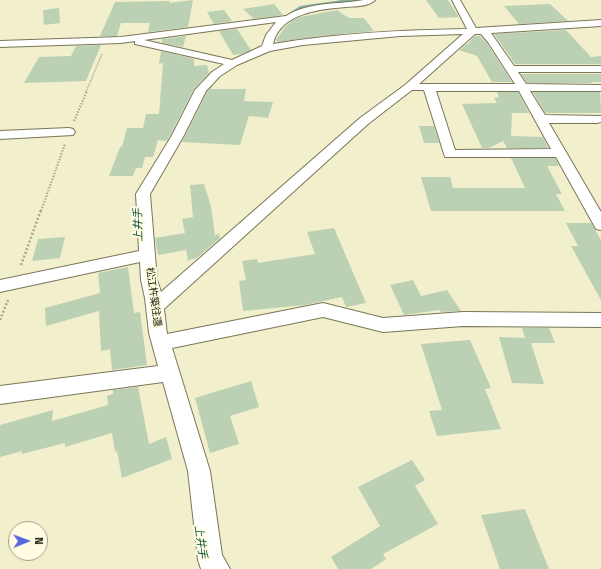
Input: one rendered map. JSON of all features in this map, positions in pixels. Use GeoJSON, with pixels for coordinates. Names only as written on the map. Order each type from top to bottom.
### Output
{"type":"FeatureCollection","features":[{"type":"Feature","properties":{"kind":"street"},"geometry":{"type":"LineString","coordinates":[[267,48],[271,34],[289,18],[306,9],[364,3],[371,0]]}},
{"type":"Feature","properties":{"kind":"street"},"geometry":{"type":"LineString","coordinates":[[456,0],[479,31],[492,40],[523,88],[601,225]]}},
{"type":"Feature","properties":{"kind":"street"},"geometry":{"type":"LineString","coordinates":[[0,44],[121,40],[289,18]]}},
{"type":"Feature","properties":{"kind":"street","name":"松江杵築往還"},"geometry":{"type":"LineString","coordinates":[[217,569],[210,560],[199,471],[160,342],[149,280],[143,194],[177,137],[201,90],[216,74],[233,63],[267,48],[303,42],[400,33],[479,31],[601,23]]}},
{"type":"Feature","properties":{"kind":"street"},"geometry":{"type":"LineString","coordinates":[[155,307],[364,120],[479,31]]}},
{"type":"Feature","properties":{"kind":"street"},"geometry":{"type":"LineString","coordinates":[[121,40],[161,46],[233,63]]}},
{"type":"Feature","properties":{"kind":"street"},"geometry":{"type":"LineString","coordinates":[[510,69],[601,69]]}},
{"type":"Feature","properties":{"kind":"street"},"geometry":{"type":"LineString","coordinates":[[408,87],[601,88]]}},
{"type":"Feature","properties":{"kind":"street"},"geometry":{"type":"LineString","coordinates":[[429,87],[450,154],[560,153]]}},
{"type":"Feature","properties":{"kind":"street"},"geometry":{"type":"LineString","coordinates":[[542,119],[597,119]]}},
{"type":"Feature","properties":{"kind":"street"},"geometry":{"type":"LineString","coordinates":[[0,135],[69,132]]}},
{"type":"Feature","properties":{"kind":"street"},"geometry":{"type":"LineString","coordinates":[[7,284],[148,255]]}},
{"type":"Feature","properties":{"kind":"street"},"geometry":{"type":"LineString","coordinates":[[160,342],[323,310],[383,325],[463,319],[601,320]]}},
{"type":"Feature","properties":{"kind":"street"},"geometry":{"type":"LineString","coordinates":[[0,395],[170,373]]}},
{"type":"Feature","properties":{"kind":"path"},"geometry":{"type":"LineString","coordinates":[[0,320],[7,284],[108,40]]}},
{"type":"Feature","properties":{"kind":"building"},"geometry":{"type":"Polygon","coordinates":[[[193,0],[188,27],[148,32],[150,23],[121,23],[117,36],[100,36],[115,2],[170,1],[169,3],[193,0]]]}},
{"type":"Feature","properties":{"kind":"building"},"geometry":{"type":"Polygon","coordinates":[[[426,0],[448,0],[459,17],[439,18],[426,0]]]}},
{"type":"Feature","properties":{"kind":"building"},"geometry":{"type":"Polygon","coordinates":[[[274,4],[283,15],[254,19],[243,9],[274,4]]]}},
{"type":"Feature","properties":{"kind":"building"},"geometry":{"type":"Polygon","coordinates":[[[550,4],[568,21],[519,24],[504,6],[550,4]]]}},
{"type":"Feature","properties":{"kind":"building"},"geometry":{"type":"Polygon","coordinates":[[[59,8],[60,23],[44,25],[43,10],[59,8]]]}},
{"type":"Feature","properties":{"kind":"building"},"geometry":{"type":"Polygon","coordinates":[[[224,10],[232,21],[214,24],[207,12],[224,10]]]}},
{"type":"Feature","properties":{"kind":"building"},"geometry":{"type":"Polygon","coordinates":[[[337,10],[349,18],[364,18],[374,31],[278,42],[276,40],[285,27],[293,20],[300,17],[337,10]]]}},
{"type":"Feature","properties":{"kind":"building"},"geometry":{"type":"Polygon","coordinates":[[[237,29],[251,50],[242,54],[233,55],[219,31],[237,29]]]}},
{"type":"Feature","properties":{"kind":"building"},"geometry":{"type":"Polygon","coordinates":[[[566,30],[591,57],[601,56],[601,64],[515,64],[494,34],[566,30]]]}},
{"type":"Feature","properties":{"kind":"building"},"geometry":{"type":"Polygon","coordinates":[[[186,36],[183,47],[162,43],[162,39],[186,36]]]}},
{"type":"Feature","properties":{"kind":"building"},"geometry":{"type":"Polygon","coordinates":[[[475,36],[480,36],[487,43],[512,82],[492,82],[477,56],[459,50],[470,42],[475,36]]]}},
{"type":"Feature","properties":{"kind":"building"},"geometry":{"type":"Polygon","coordinates":[[[101,45],[86,81],[24,83],[39,57],[71,56],[76,46],[101,45]]]}},
{"type":"Feature","properties":{"kind":"building"},"geometry":{"type":"Polygon","coordinates":[[[161,51],[194,59],[194,66],[207,65],[209,73],[194,89],[167,141],[158,140],[153,157],[145,157],[142,168],[136,168],[133,176],[109,176],[120,147],[122,147],[127,128],[143,128],[146,114],[159,114],[163,63],[159,64],[161,51]]]}},
{"type":"Feature","properties":{"kind":"building"},"geometry":{"type":"Polygon","coordinates":[[[521,74],[601,74],[601,82],[527,83],[521,74]]]}},
{"type":"Feature","properties":{"kind":"building"},"geometry":{"type":"Polygon","coordinates":[[[212,87],[212,89],[246,89],[244,101],[273,102],[268,118],[249,116],[240,145],[182,142],[207,92],[212,87]]]}},
{"type":"Feature","properties":{"kind":"building"},"geometry":{"type":"Polygon","coordinates":[[[497,92],[518,92],[529,113],[512,113],[511,136],[543,137],[548,148],[507,148],[503,141],[489,148],[482,148],[462,104],[497,103],[494,98],[499,97],[497,92]]]}},
{"type":"Feature","properties":{"kind":"building"},"geometry":{"type":"Polygon","coordinates":[[[533,92],[600,92],[601,113],[545,113],[533,92]]]}},
{"type":"Feature","properties":{"kind":"building"},"geometry":{"type":"Polygon","coordinates":[[[419,126],[434,126],[439,143],[424,143],[419,126]]]}},
{"type":"Feature","properties":{"kind":"building"},"geometry":{"type":"Polygon","coordinates":[[[511,158],[555,158],[559,166],[547,166],[562,194],[556,194],[565,211],[431,211],[421,177],[450,177],[453,188],[525,188],[511,158]]]}},
{"type":"Feature","properties":{"kind":"building"},"geometry":{"type":"Polygon","coordinates":[[[204,184],[211,206],[215,236],[219,233],[220,238],[197,258],[186,261],[188,259],[186,250],[158,255],[155,238],[185,233],[182,219],[193,217],[190,185],[204,184]]]}},
{"type":"Feature","properties":{"kind":"building"},"geometry":{"type":"Polygon","coordinates":[[[566,223],[591,223],[601,240],[601,300],[571,246],[578,246],[566,223]]]}},
{"type":"Feature","properties":{"kind":"building"},"geometry":{"type":"Polygon","coordinates":[[[334,228],[366,303],[346,307],[342,297],[305,305],[243,311],[239,281],[246,280],[242,261],[257,259],[258,263],[315,254],[307,232],[334,228]]]}},
{"type":"Feature","properties":{"kind":"building"},"geometry":{"type":"Polygon","coordinates":[[[65,237],[60,258],[32,261],[38,239],[65,237]]]}},
{"type":"Feature","properties":{"kind":"building"},"geometry":{"type":"Polygon","coordinates":[[[128,267],[134,313],[140,312],[147,365],[112,370],[110,349],[101,351],[99,311],[46,326],[45,308],[100,293],[98,273],[128,267]]]}},
{"type":"Feature","properties":{"kind":"building"},"geometry":{"type":"Polygon","coordinates":[[[413,280],[421,296],[447,290],[461,311],[441,312],[439,310],[404,315],[390,285],[413,280]]]}},
{"type":"Feature","properties":{"kind":"building"},"geometry":{"type":"Polygon","coordinates":[[[522,328],[549,328],[555,343],[531,343],[544,384],[512,383],[499,337],[525,338],[522,328]]]}},
{"type":"Feature","properties":{"kind":"building"},"geometry":{"type":"Polygon","coordinates":[[[470,340],[491,388],[485,389],[501,429],[437,436],[429,411],[442,410],[421,344],[470,340]]]}},
{"type":"Feature","properties":{"kind":"building"},"geometry":{"type":"Polygon","coordinates":[[[251,381],[259,407],[230,416],[239,444],[210,453],[195,398],[251,381]]]}},
{"type":"Feature","properties":{"kind":"building"},"geometry":{"type":"Polygon","coordinates":[[[138,387],[149,444],[166,437],[172,459],[122,478],[112,433],[65,447],[65,443],[22,454],[22,451],[0,457],[0,425],[53,410],[52,421],[108,405],[107,396],[113,394],[113,390],[138,387]]]}},
{"type":"Feature","properties":{"kind":"building"},"geometry":{"type":"Polygon","coordinates":[[[412,460],[425,480],[415,486],[438,524],[383,554],[386,559],[371,569],[338,569],[331,557],[380,526],[358,487],[412,460]]]}},
{"type":"Feature","properties":{"kind":"building"},"geometry":{"type":"Polygon","coordinates":[[[525,509],[549,569],[500,569],[481,515],[525,509]]]}},
{"type":"Feature","properties":{"kind":"waterway","name":"上井手"},"geometry":{"type":"LineString","coordinates":[[280,23],[304,8],[366,0]]}}]}
